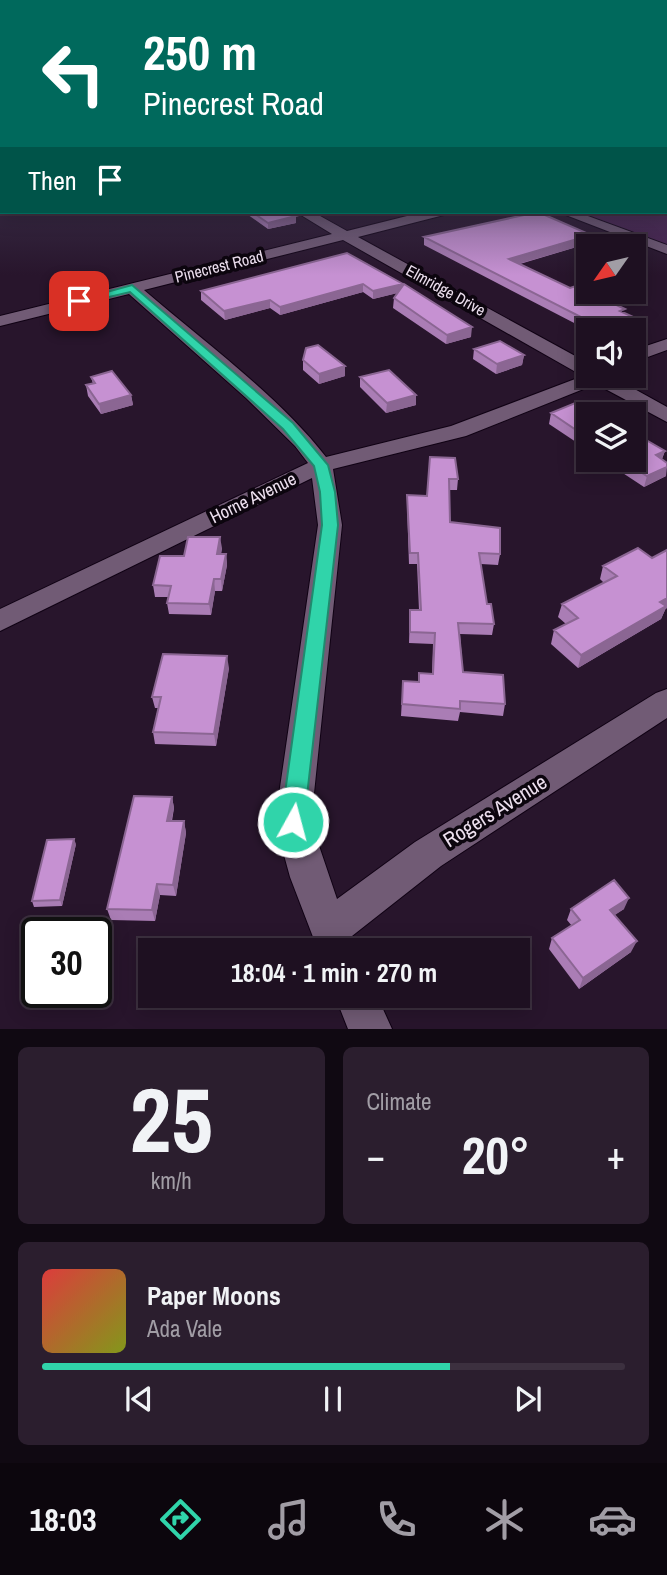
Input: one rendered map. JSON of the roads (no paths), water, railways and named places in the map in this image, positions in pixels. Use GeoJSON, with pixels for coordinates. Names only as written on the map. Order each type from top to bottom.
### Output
{"type":"FeatureCollection","features":[{"type":"Feature","properties":{"kind":"street","name":"Elmridge Drive"},"geometry":{"type":"LineString","coordinates":[[307,214],[576,365]]}},
{"type":"Feature","properties":{"kind":"street","name":"Pinecrest Road"},"geometry":{"type":"LineString","coordinates":[[0,320],[431,214]]}},
{"type":"Feature","properties":{"kind":"street"},"geometry":{"type":"LineString","coordinates":[[570,214],[667,250]]}},
{"type":"Feature","properties":{"kind":"street"},"geometry":{"type":"LineString","coordinates":[[132,288],[288,426],[321,465],[330,525],[293,822],[309,877],[333,938]]}},
{"type":"Feature","properties":{"kind":"street"},"geometry":{"type":"LineString","coordinates":[[646,352],[667,344]]}},
{"type":"Feature","properties":{"kind":"street","name":"Horne Avenue"},"geometry":{"type":"LineString","coordinates":[[0,621],[321,465],[458,431],[576,384]]}},
{"type":"Feature","properties":{"kind":"street"},"geometry":{"type":"LineString","coordinates":[[618,388],[667,416]]}},
{"type":"Feature","properties":{"kind":"street","name":"Rogers Avenue"},"geometry":{"type":"LineString","coordinates":[[334,938],[428,854],[667,702]]}},
{"type":"Feature","properties":{"kind":"street"},"geometry":{"type":"LineString","coordinates":[[361,1008],[370,1029]]}}]}
